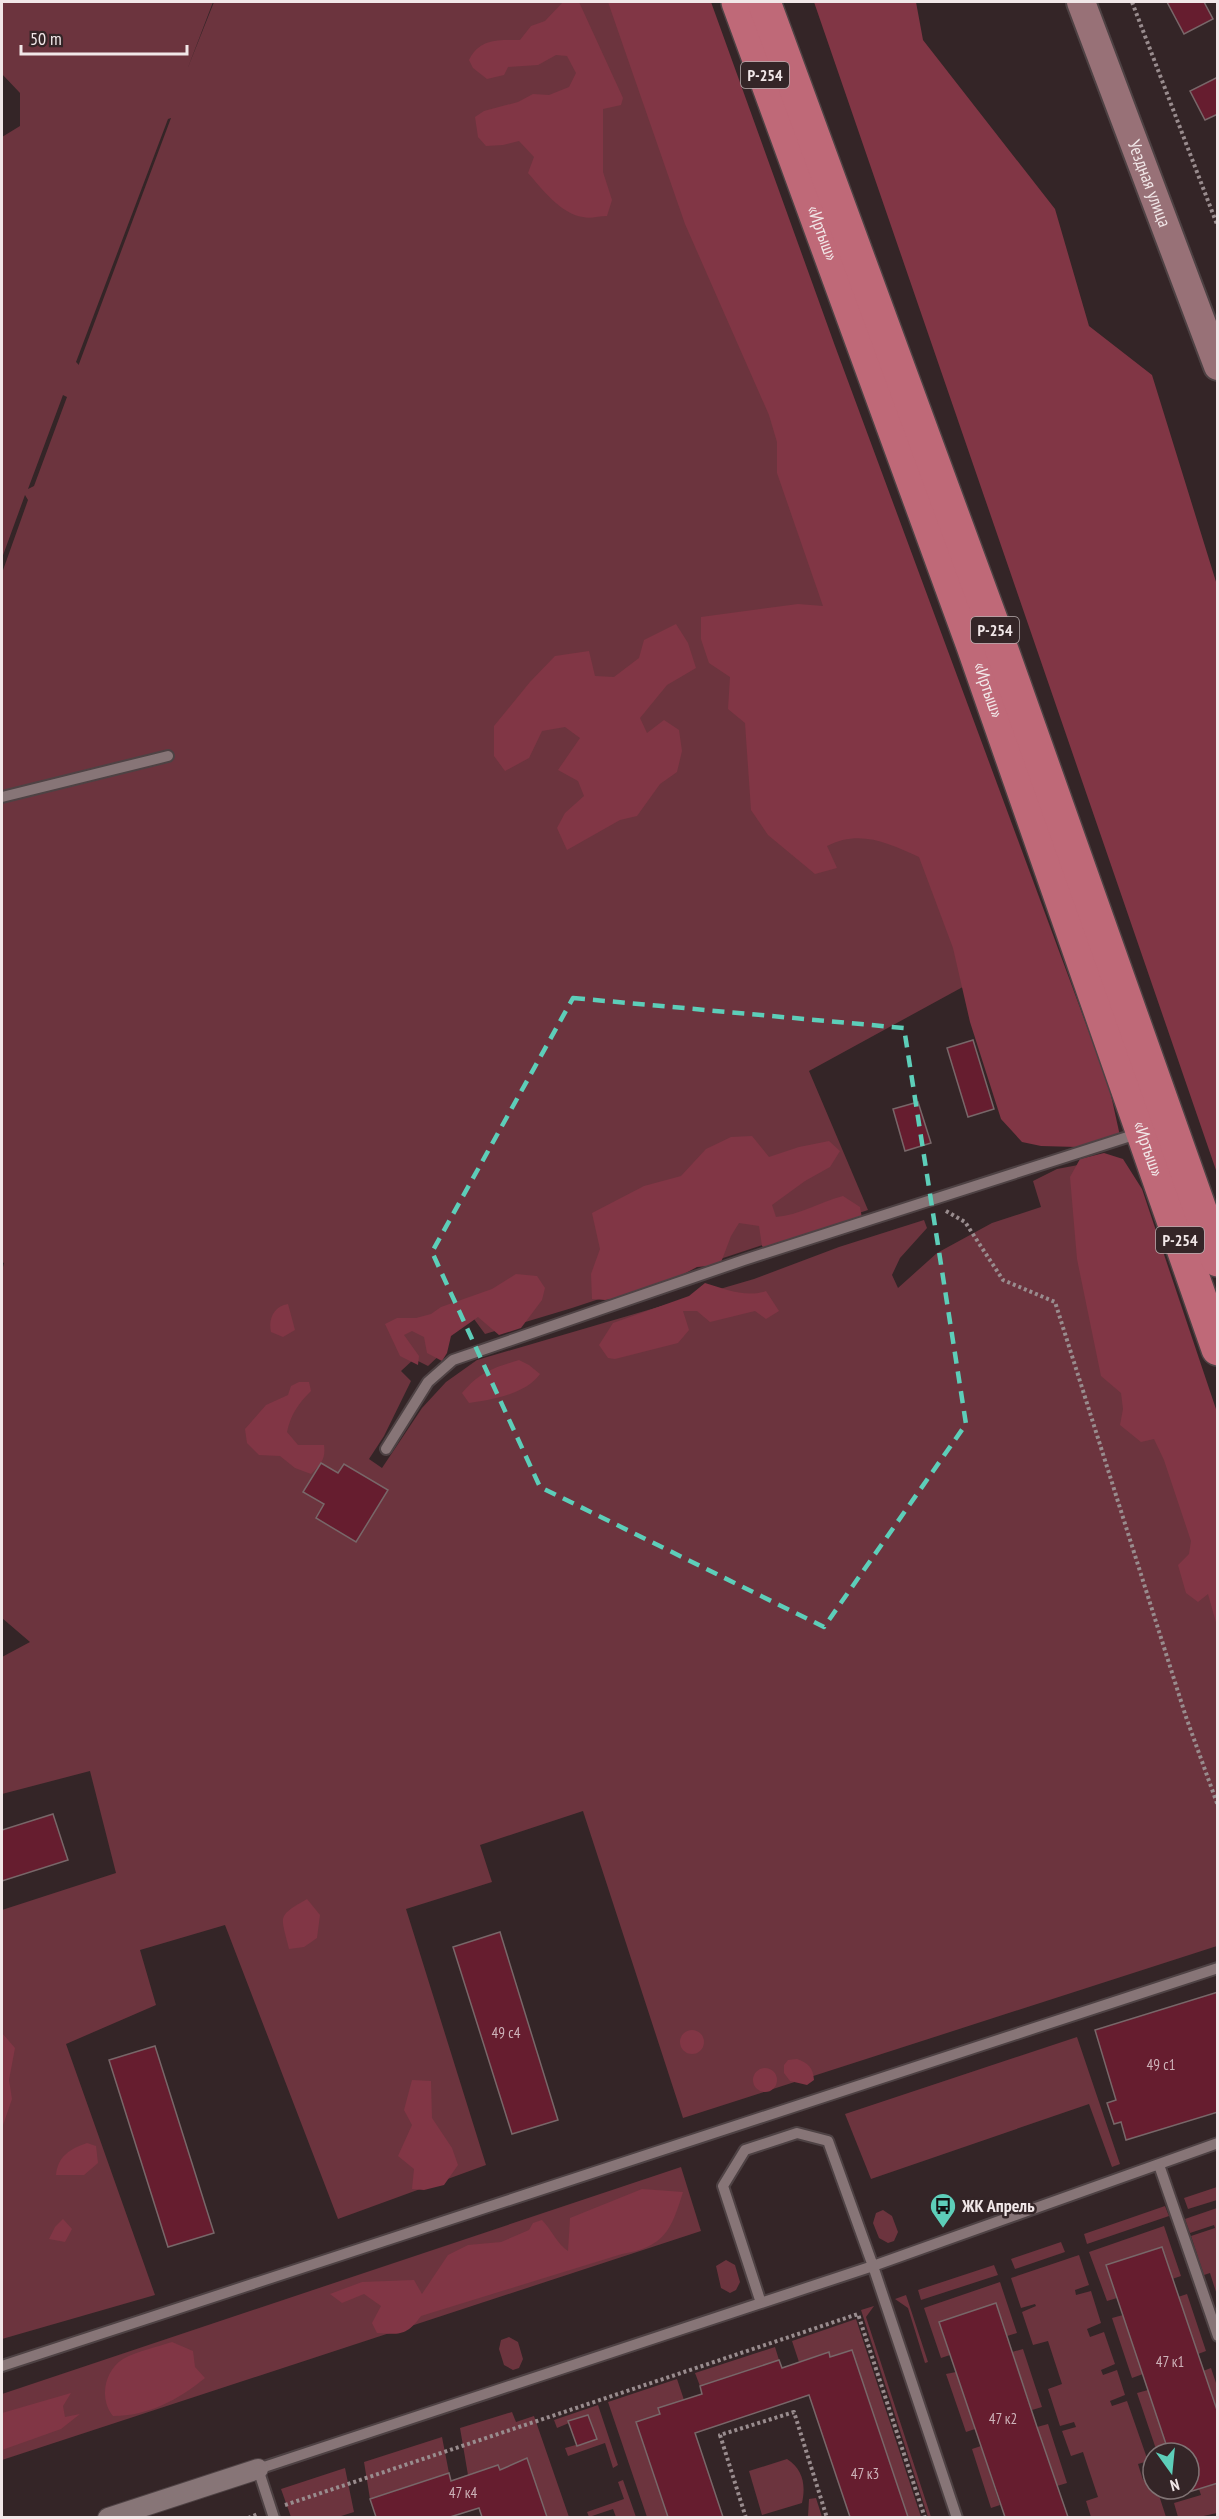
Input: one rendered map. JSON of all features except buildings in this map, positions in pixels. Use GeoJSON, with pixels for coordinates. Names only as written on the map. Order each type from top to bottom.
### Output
{"type":"FeatureCollection","features":[{"type":"Feature","properties":{"kind":"highway","name":"«Иртыш»"},"geometry":{"type":"LineString","coordinates":[[738,2],[974,646],[1218,1349]]}},
{"type":"Feature","properties":{"kind":"highway","name":"«Иртыш»"},"geometry":{"type":"LineString","coordinates":[[764,2],[997,636],[1218,1260]]}},
{"type":"Feature","properties":{"kind":"street","name":"Уездная улица"},"geometry":{"type":"LineString","coordinates":[[1081,2],[1218,366]]}},
{"type":"Feature","properties":{"kind":"street"},"geometry":{"type":"LineString","coordinates":[[108,2517],[258,2469]]}},
{"type":"Feature","properties":{"kind":"lane"},"geometry":{"type":"LineString","coordinates":[[2,797],[168,756]]}},
{"type":"Feature","properties":{"kind":"lane"},"geometry":{"type":"LineString","coordinates":[[386,1449],[428,1382],[453,1360],[733,1264],[1143,1132]]}},
{"type":"Feature","properties":{"kind":"lane"},"geometry":{"type":"LineString","coordinates":[[2,2366],[1218,1968]]}},
{"type":"Feature","properties":{"kind":"lane"},"geometry":{"type":"LineString","coordinates":[[761,2302],[723,2186],[745,2150],[797,2133],[828,2141],[873,2266],[957,2517]]}},
{"type":"Feature","properties":{"kind":"lane"},"geometry":{"type":"LineString","coordinates":[[273,2514],[258,2469],[873,2266],[1218,2144]]}},
{"type":"Feature","properties":{"kind":"lane"},"geometry":{"type":"LineString","coordinates":[[1159,2164],[1218,2336]]}},
{"type":"Feature","properties":{"kind":"path"},"geometry":{"type":"LineString","coordinates":[[1132,2],[1218,227]]}},
{"type":"Feature","properties":{"kind":"path"},"geometry":{"type":"LineString","coordinates":[[927,1200],[965,1222],[1003,1280],[1055,1302],[1186,1717],[1218,1806]]}},
{"type":"Feature","properties":{"kind":"path"},"geometry":{"type":"LineString","coordinates":[[248,2517],[273,2514],[858,2313],[925,2517]]}},
{"type":"Feature","properties":{"kind":"path"},"geometry":{"type":"LineString","coordinates":[[746,2517],[720,2435],[794,2412],[827,2517]]}},
{"type":"Feature","properties":{"kind":"highlighted area"},"geometry":{"type":"Polygon","coordinates":[[[573,998],[904,1028],[966,1424],[824,1627],[540,1487],[432,1252],[573,998]]]}},
{"type":"Feature","properties":{"kind":"shaded area"},"geometry":{"type":"Polygon","coordinates":[[[2,2],[213,2],[187,70],[214,2],[709,2],[981,977],[809,1071],[868,1210],[572,1308],[485,1334],[474,1319],[443,1332],[444,1351],[428,1366],[414,1359],[401,1371],[411,1381],[384,1436],[369,1459],[382,1468],[422,1408],[446,1382],[477,1360],[754,1279],[839,1247],[924,1220],[927,1228],[900,1258],[892,1275],[898,1288],[937,1253],[992,1223],[1041,1207],[1033,1181],[1057,1169],[1094,1162],[1217,1422],[1217,1946],[683,2118],[583,1811],[480,1845],[492,1882],[406,1909],[486,2165],[338,2219],[225,1925],[140,1950],[156,2005],[66,2044],[155,2295],[2,2339],[2,1910],[116,1873],[90,1771],[2,1794],[2,1657],[30,1642],[2,1618],[2,1271],[4,1263],[2,1262],[2,573],[28,500],[25,495],[2,558],[2,137],[20,126],[20,93],[2,74],[2,2]],[[171,118],[168,119],[76,362],[79,365],[79,364],[171,118]],[[63,395],[28,489],[34,486],[67,397],[63,395]]]}},
{"type":"Feature","properties":{"kind":"shaded area"},"geometry":{"type":"Polygon","coordinates":[[[563,2],[579,2],[623,98],[621,105],[603,109],[603,172],[612,200],[607,216],[583,217],[560,206],[528,173],[534,157],[519,141],[486,146],[478,137],[475,117],[484,111],[518,102],[533,94],[549,95],[569,87],[576,73],[567,56],[556,55],[538,65],[508,67],[504,75],[487,79],[473,68],[469,60],[473,53],[484,44],[520,40],[531,26],[545,21],[563,2]]]}},
{"type":"Feature","properties":{"kind":"shaded area"},"geometry":{"type":"Polygon","coordinates":[[[608,2],[711,2],[835,346],[1109,1086],[1120,1136],[1077,1147],[1041,1146],[1022,1142],[1001,1119],[970,1022],[953,948],[919,857],[874,840],[851,839],[827,846],[837,868],[815,874],[768,835],[751,810],[745,723],[728,709],[730,677],[709,663],[701,639],[701,617],[798,604],[823,606],[777,473],[777,442],[769,415],[685,224],[608,2]]]}},
{"type":"Feature","properties":{"kind":"shaded area"},"geometry":{"type":"Polygon","coordinates":[[[814,2],[916,2],[923,40],[1055,209],[1089,326],[1152,375],[1217,585],[1217,1173],[814,2]]]}},
{"type":"Feature","properties":{"kind":"shaded area"},"geometry":{"type":"Polygon","coordinates":[[[676,624],[688,643],[696,668],[667,685],[640,718],[647,733],[664,720],[679,730],[682,751],[677,772],[660,784],[637,816],[620,820],[567,850],[557,828],[565,813],[584,796],[578,781],[558,770],[580,738],[565,727],[542,731],[529,758],[505,771],[494,756],[494,726],[555,656],[589,651],[595,676],[614,677],[639,658],[644,640],[676,624]]]}},
{"type":"Feature","properties":{"kind":"shaded area"},"geometry":{"type":"Polygon","coordinates":[[[752,1136],[769,1157],[799,1147],[829,1141],[840,1151],[830,1167],[805,1181],[772,1205],[776,1217],[793,1214],[843,1196],[860,1207],[862,1218],[766,1250],[762,1246],[759,1226],[739,1223],[731,1236],[720,1265],[697,1267],[635,1296],[605,1300],[592,1299],[591,1274],[600,1249],[592,1213],[644,1186],[681,1176],[706,1149],[731,1137],[752,1136]]]}},
{"type":"Feature","properties":{"kind":"shaded area"},"geometry":{"type":"Polygon","coordinates":[[[1104,1153],[1123,1159],[1142,1189],[1217,1412],[1217,1626],[1208,1594],[1198,1602],[1186,1593],[1178,1565],[1189,1554],[1191,1541],[1164,1460],[1154,1439],[1141,1442],[1120,1425],[1123,1409],[1121,1393],[1101,1376],[1077,1259],[1070,1177],[1080,1159],[1104,1153]]]}},
{"type":"Feature","properties":{"kind":"shaded area"},"geometry":{"type":"Polygon","coordinates":[[[516,1274],[537,1276],[545,1288],[542,1300],[521,1328],[499,1335],[478,1317],[451,1336],[447,1353],[442,1361],[427,1353],[424,1337],[412,1331],[404,1335],[419,1356],[418,1365],[400,1356],[385,1324],[397,1318],[416,1318],[431,1314],[441,1307],[492,1289],[516,1274]]]}},
{"type":"Feature","properties":{"kind":"shaded area"},"geometry":{"type":"Polygon","coordinates":[[[705,1283],[743,1293],[766,1291],[779,1311],[766,1319],[755,1311],[710,1322],[697,1311],[683,1311],[689,1330],[678,1343],[615,1359],[608,1358],[599,1345],[613,1323],[689,1296],[705,1283]]]}},
{"type":"Feature","properties":{"kind":"shaded area"},"geometry":{"type":"Polygon","coordinates":[[[288,1304],[295,1330],[283,1337],[271,1332],[270,1322],[279,1307],[288,1304]]]}},
{"type":"Feature","properties":{"kind":"shaded area"},"geometry":{"type":"Polygon","coordinates":[[[519,1360],[540,1374],[534,1381],[508,1395],[469,1403],[462,1393],[475,1380],[494,1368],[519,1360]]]}},
{"type":"Feature","properties":{"kind":"shaded area"},"geometry":{"type":"Polygon","coordinates":[[[299,1382],[309,1382],[311,1391],[296,1410],[287,1432],[298,1445],[324,1445],[322,1461],[311,1474],[295,1468],[280,1456],[259,1455],[247,1443],[245,1429],[266,1405],[288,1395],[291,1386],[299,1382]]]}},
{"type":"Feature","properties":{"kind":"shaded area"},"geometry":{"type":"Polygon","coordinates":[[[307,1899],[320,1915],[317,1938],[304,1947],[289,1949],[283,1918],[290,1910],[307,1899]]]}},
{"type":"Feature","properties":{"kind":"shaded area"},"geometry":{"type":"Polygon","coordinates":[[[692,2030],[697,2031],[703,2037],[703,2047],[697,2053],[692,2054],[687,2053],[681,2047],[680,2042],[681,2037],[687,2031],[692,2030]]]}},
{"type":"Feature","properties":{"kind":"shaded area"},"geometry":{"type":"Polygon","coordinates":[[[2,2033],[15,2048],[9,2080],[12,2099],[2,2128],[2,2033]]]}},
{"type":"Feature","properties":{"kind":"shaded area"},"geometry":{"type":"Polygon","coordinates":[[[1077,2037],[1120,2164],[1112,2167],[1089,2104],[871,2179],[845,2114],[1077,2037]]]}},
{"type":"Feature","properties":{"kind":"shaded area"},"geometry":{"type":"Polygon","coordinates":[[[797,2059],[811,2069],[814,2080],[807,2085],[790,2081],[784,2073],[784,2065],[788,2060],[797,2059]]]}},
{"type":"Feature","properties":{"kind":"shaded area"},"geometry":{"type":"Polygon","coordinates":[[[765,2068],[774,2071],[777,2080],[774,2089],[765,2092],[756,2089],[753,2080],[756,2071],[765,2068]]]}},
{"type":"Feature","properties":{"kind":"shaded area"},"geometry":{"type":"Polygon","coordinates":[[[412,2080],[431,2081],[432,2118],[452,2148],[458,2165],[444,2185],[424,2190],[412,2189],[414,2169],[398,2156],[412,2125],[404,2110],[412,2080]]]}},
{"type":"Feature","properties":{"kind":"shaded area"},"geometry":{"type":"Polygon","coordinates":[[[87,2143],[96,2146],[98,2163],[84,2175],[56,2175],[62,2158],[75,2148],[87,2143]]]}},
{"type":"Feature","properties":{"kind":"shaded area"},"geometry":{"type":"Polygon","coordinates":[[[681,2167],[701,2231],[2,2460],[2,2394],[681,2167]]]}},
{"type":"Feature","properties":{"kind":"shaded area"},"geometry":{"type":"Polygon","coordinates":[[[1217,2187],[1217,2200],[1188,2209],[1184,2198],[1217,2187]]]}},
{"type":"Feature","properties":{"kind":"shaded area"},"geometry":{"type":"Polygon","coordinates":[[[642,2189],[683,2192],[670,2227],[657,2242],[636,2251],[421,2316],[412,2327],[403,2332],[377,2333],[372,2323],[381,2306],[364,2294],[342,2303],[330,2294],[362,2282],[414,2280],[422,2294],[448,2255],[468,2245],[501,2242],[529,2230],[533,2223],[542,2220],[568,2251],[570,2218],[642,2189]]]}},
{"type":"Feature","properties":{"kind":"shaded area"},"geometry":{"type":"Polygon","coordinates":[[[1165,2206],[1169,2216],[1087,2244],[1084,2234],[1165,2206]]]}},
{"type":"Feature","properties":{"kind":"shaded area"},"geometry":{"type":"Polygon","coordinates":[[[1218,2208],[1217,2295],[1210,2273],[1204,2275],[1191,2236],[1215,2228],[1214,2225],[1190,2233],[1185,2219],[1218,2208]]]}},
{"type":"Feature","properties":{"kind":"shaded area"},"geometry":{"type":"Polygon","coordinates":[[[883,2210],[892,2216],[898,2232],[894,2241],[888,2243],[879,2238],[873,2223],[876,2213],[883,2210]]]}},
{"type":"Feature","properties":{"kind":"shaded area"},"geometry":{"type":"Polygon","coordinates":[[[63,2219],[72,2229],[65,2242],[49,2239],[55,2227],[63,2219]]]}},
{"type":"Feature","properties":{"kind":"shaded area"},"geometry":{"type":"Polygon","coordinates":[[[1164,2226],[1181,2276],[1172,2279],[1161,2247],[1107,2265],[1117,2298],[1107,2301],[1089,2252],[1164,2226]]]}},
{"type":"Feature","properties":{"kind":"shaded area"},"geometry":{"type":"Polygon","coordinates":[[[1061,2242],[1065,2252],[1015,2269],[1011,2259],[1061,2242]]]}},
{"type":"Feature","properties":{"kind":"shaded area"},"geometry":{"type":"Polygon","coordinates":[[[1079,2255],[1089,2285],[1075,2290],[1076,2295],[1091,2291],[1101,2323],[1087,2329],[1090,2337],[1104,2332],[1115,2364],[1101,2370],[1103,2375],[1117,2370],[1125,2395],[1110,2401],[1112,2406],[1127,2401],[1141,2441],[1141,2463],[1138,2464],[1141,2474],[1141,2501],[1161,2501],[1166,2517],[1091,2517],[1086,2501],[1098,2497],[1083,2452],[1071,2456],[1062,2431],[1076,2427],[1074,2422],[1060,2426],[1048,2389],[1062,2384],[1048,2341],[1033,2345],[1022,2312],[1036,2306],[1035,2304],[1021,2308],[1011,2278],[1079,2255]]]}},
{"type":"Feature","properties":{"kind":"shaded area"},"geometry":{"type":"Polygon","coordinates":[[[726,2260],[735,2265],[740,2282],[736,2290],[730,2293],[721,2288],[716,2266],[726,2260]]]}},
{"type":"Feature","properties":{"kind":"shaded area"},"geometry":{"type":"Polygon","coordinates":[[[994,2265],[998,2275],[921,2300],[918,2290],[994,2265]]]}},
{"type":"Feature","properties":{"kind":"shaded area"},"geometry":{"type":"Polygon","coordinates":[[[1000,2282],[1017,2333],[1007,2336],[939,2322],[950,2355],[941,2358],[924,2308],[1000,2282]]]}},
{"type":"Feature","properties":{"kind":"shaded area"},"geometry":{"type":"Polygon","coordinates":[[[1187,2294],[1206,2351],[1198,2354],[1178,2297],[1187,2294]]]}},
{"type":"Feature","properties":{"kind":"shaded area"},"geometry":{"type":"Polygon","coordinates":[[[906,2295],[928,2362],[925,2363],[908,2308],[895,2299],[906,2295]]]}},
{"type":"Feature","properties":{"kind":"shaded area"},"geometry":{"type":"Polygon","coordinates":[[[874,2306],[866,2317],[931,2517],[928,2517],[861,2310],[874,2306]]]}},
{"type":"Feature","properties":{"kind":"shaded area"},"geometry":{"type":"Polygon","coordinates":[[[1123,2315],[1143,2374],[1132,2378],[1112,2318],[1123,2315]]]}},
{"type":"Feature","properties":{"kind":"shaded area"},"geometry":{"type":"Polygon","coordinates":[[[856,2319],[921,2517],[908,2517],[852,2350],[830,2357],[828,2352],[799,2362],[792,2341],[856,2319]]]}},
{"type":"Feature","properties":{"kind":"shaded area"},"geometry":{"type":"Polygon","coordinates":[[[509,2337],[518,2342],[523,2359],[519,2368],[513,2370],[504,2365],[499,2349],[501,2340],[509,2337]]]}},
{"type":"Feature","properties":{"kind":"shaded area"},"geometry":{"type":"Polygon","coordinates":[[[172,2342],[193,2351],[195,2367],[205,2378],[173,2400],[150,2410],[113,2416],[105,2394],[111,2371],[129,2356],[172,2342]]]}},
{"type":"Feature","properties":{"kind":"shaded area"},"geometry":{"type":"Polygon","coordinates":[[[775,2347],[779,2360],[700,2386],[695,2373],[775,2347]]]}},
{"type":"Feature","properties":{"kind":"shaded area"},"geometry":{"type":"Polygon","coordinates":[[[1023,2349],[1042,2407],[1032,2410],[1012,2352],[1023,2349]]]}},
{"type":"Feature","properties":{"kind":"shaded area"},"geometry":{"type":"Polygon","coordinates":[[[1211,2368],[1217,2386],[1217,2413],[1203,2371],[1211,2368]]]}},
{"type":"Feature","properties":{"kind":"shaded area"},"geometry":{"type":"Polygon","coordinates":[[[956,2372],[975,2429],[966,2432],[946,2374],[956,2372]]]}},
{"type":"Feature","properties":{"kind":"shaded area"},"geometry":{"type":"Polygon","coordinates":[[[677,2379],[684,2400],[659,2408],[660,2414],[636,2422],[668,2517],[647,2517],[608,2402],[677,2379]]]}},
{"type":"Feature","properties":{"kind":"shaded area"},"geometry":{"type":"Polygon","coordinates":[[[1148,2390],[1165,2441],[1153,2441],[1137,2393],[1148,2390]]]}},
{"type":"Feature","properties":{"kind":"shaded area"},"geometry":{"type":"Polygon","coordinates":[[[71,2393],[63,2406],[65,2417],[80,2414],[61,2429],[2,2450],[2,2413],[71,2393]]]}},
{"type":"Feature","properties":{"kind":"shaded area"},"geometry":{"type":"Polygon","coordinates":[[[598,2405],[618,2465],[613,2468],[605,2443],[568,2456],[565,2448],[597,2439],[588,2415],[557,2428],[554,2420],[598,2405]]]}},
{"type":"Feature","properties":{"kind":"shaded area"},"geometry":{"type":"Polygon","coordinates":[[[512,2412],[516,2422],[534,2416],[569,2517],[547,2517],[527,2459],[500,2470],[498,2465],[468,2475],[460,2428],[512,2412]]]}},
{"type":"Feature","properties":{"kind":"shaded area"},"geometry":{"type":"Polygon","coordinates":[[[1048,2424],[1067,2483],[1057,2486],[1037,2427],[1048,2424]]]}},
{"type":"Feature","properties":{"kind":"shaded area"},"geometry":{"type":"Polygon","coordinates":[[[442,2437],[449,2473],[370,2499],[364,2462],[442,2437]]]}},
{"type":"Feature","properties":{"kind":"shaded area"},"geometry":{"type":"Polygon","coordinates":[[[981,2446],[1000,2505],[991,2508],[972,2449],[981,2446]]]}},
{"type":"Feature","properties":{"kind":"shaded area"},"geometry":{"type":"Polygon","coordinates":[[[787,2459],[797,2468],[802,2478],[804,2490],[802,2503],[762,2515],[749,2471],[787,2459]]]}},
{"type":"Feature","properties":{"kind":"shaded area"},"geometry":{"type":"Polygon","coordinates":[[[345,2468],[354,2512],[338,2517],[291,2517],[281,2489],[345,2468]]]}},
{"type":"Feature","properties":{"kind":"shaded area"},"geometry":{"type":"Polygon","coordinates":[[[623,2480],[636,2517],[616,2517],[613,2509],[589,2517],[587,2512],[624,2499],[618,2482],[623,2480]]]}},
{"type":"Feature","properties":{"kind":"shaded area"},"geometry":{"type":"Polygon","coordinates":[[[1217,2483],[1217,2513],[1199,2517],[1178,2517],[1174,2503],[1201,2501],[1201,2488],[1217,2483]]]}},
{"type":"Feature","properties":{"kind":"shaded area"},"geometry":{"type":"Polygon","coordinates":[[[816,2498],[822,2517],[808,2517],[809,2499],[816,2498]]]}},
{"type":"Feature","properties":{"kind":"place","name":"ЖК Апрель"},"geometry":{"type":"Point","coordinates":[943,2229]}}]}
